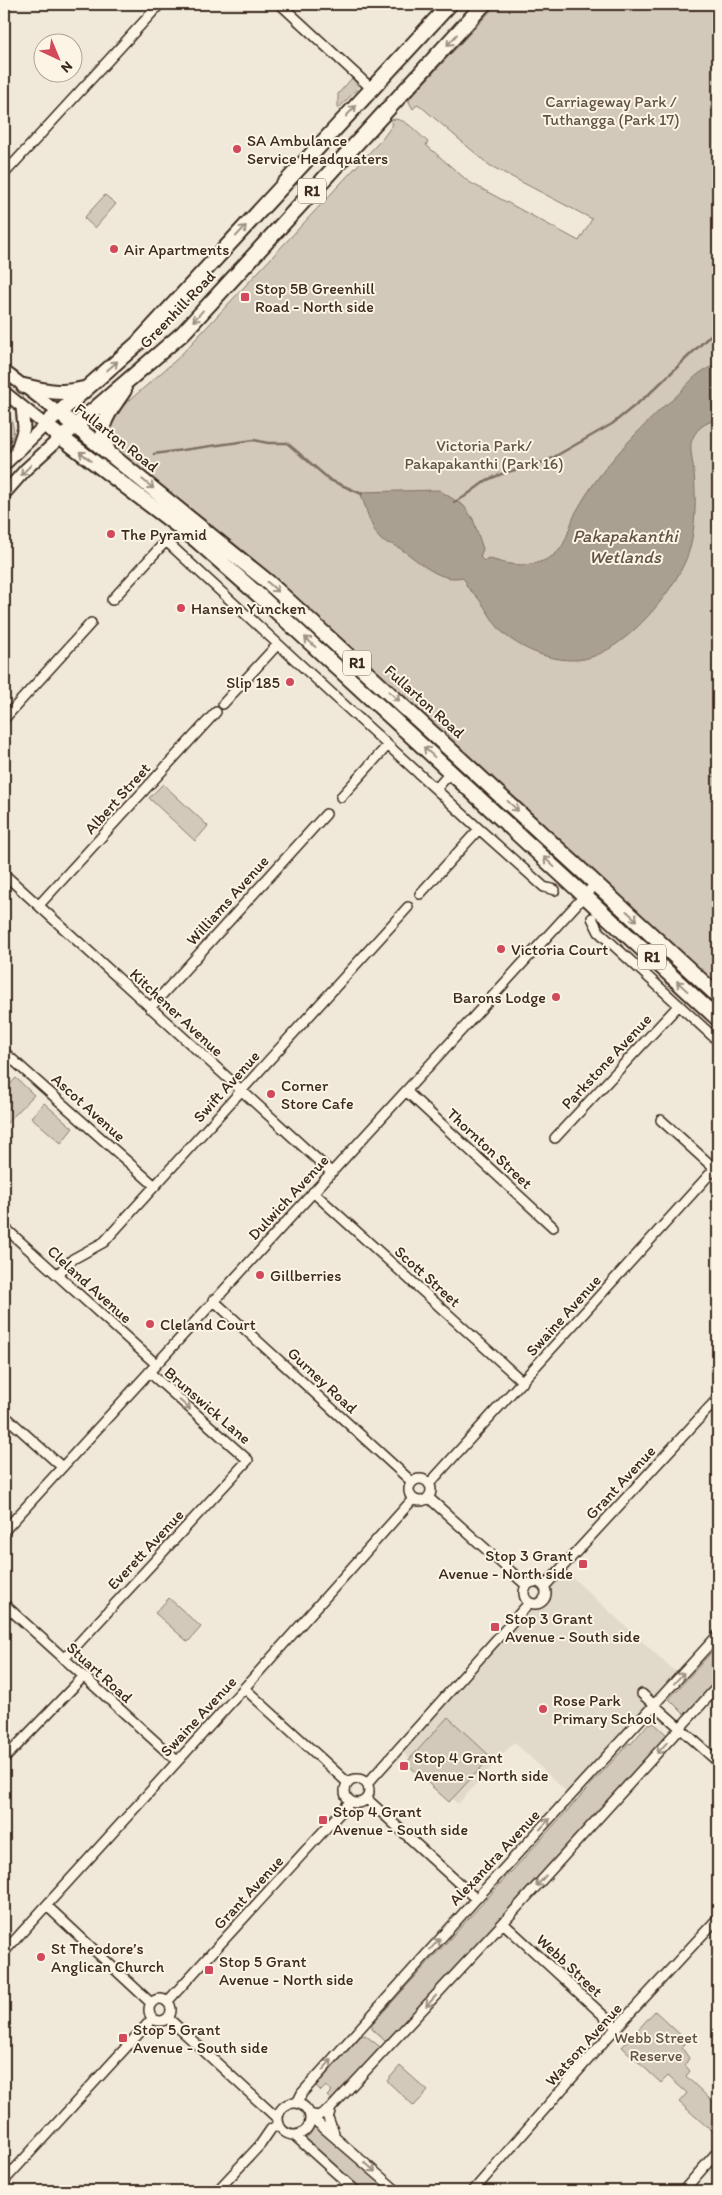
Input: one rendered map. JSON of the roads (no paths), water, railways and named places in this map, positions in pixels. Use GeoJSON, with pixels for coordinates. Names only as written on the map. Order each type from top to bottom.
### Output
{"type":"FeatureCollection","features":[{"type":"Feature","properties":{"kind":"highway","name":"Greenhill Road"},"geometry":{"type":"LineString","coordinates":[[45,425],[138,344],[450,4]]}},
{"type":"Feature","properties":{"kind":"highway","name":"Greenhill Road"},"geometry":{"type":"LineString","coordinates":[[61,437],[132,379],[183,333],[484,4]]}},
{"type":"Feature","properties":{"kind":"highway","name":"R1"},"geometry":{"type":"LineString","coordinates":[[110,453],[102,440],[104,420],[132,379]]}},
{"type":"Feature","properties":{"kind":"highway"},"geometry":{"type":"LineString","coordinates":[[24,386],[65,393],[86,388]]}},
{"type":"Feature","properties":{"kind":"highway","name":"Fullarton Road"},"geometry":{"type":"LineString","coordinates":[[58,414],[110,453],[268,582],[463,759],[718,996]]}},
{"type":"Feature","properties":{"kind":"highway","name":"Fullarton Road"},"geometry":{"type":"LineString","coordinates":[[45,425],[195,539],[718,1019]]}},
{"type":"Feature","properties":{"kind":"highway"},"geometry":{"type":"LineString","coordinates":[[451,772],[463,759]]}},
{"type":"Feature","properties":{"kind":"main road","name":"Fullarton Road"},"geometry":{"type":"LineString","coordinates":[[4,371],[58,414]]}},
{"type":"Feature","properties":{"kind":"main road","name":"Fullarton Road"},"geometry":{"type":"LineString","coordinates":[[4,392],[45,425]]}},
{"type":"Feature","properties":{"kind":"main road"},"geometry":{"type":"LineString","coordinates":[[15,452],[24,428],[22,407]]}},
{"type":"Feature","properties":{"kind":"main road","name":"Greenhill Road"},"geometry":{"type":"LineString","coordinates":[[4,465],[15,452],[45,425]]}},
{"type":"Feature","properties":{"kind":"main road","name":"Greenhill Road"},"geometry":{"type":"LineString","coordinates":[[4,494],[26,469],[61,437]]}},
{"type":"Feature","properties":{"kind":"street"},"geometry":{"type":"LineString","coordinates":[[4,174],[160,4]]}},
{"type":"Feature","properties":{"kind":"street"},"geometry":{"type":"LineString","coordinates":[[280,4],[372,89]]}},
{"type":"Feature","properties":{"kind":"street"},"geometry":{"type":"LineString","coordinates":[[112,600],[166,540],[479,829],[544,886],[555,890]]}},
{"type":"Feature","properties":{"kind":"street"},"geometry":{"type":"LineString","coordinates":[[4,720],[91,623]]}},
{"type":"Feature","properties":{"kind":"street"},"geometry":{"type":"LineString","coordinates":[[223,704],[278,644]]}},
{"type":"Feature","properties":{"kind":"street","name":"Albert Street"},"geometry":{"type":"LineString","coordinates":[[39,905],[216,712]]}},
{"type":"Feature","properties":{"kind":"street"},"geometry":{"type":"LineString","coordinates":[[341,797],[388,745]]}},
{"type":"Feature","properties":{"kind":"street"},"geometry":{"type":"LineString","coordinates":[[436,789],[451,772]]}},
{"type":"Feature","properties":{"kind":"street","name":"Williams Avenue"},"geometry":{"type":"LineString","coordinates":[[150,1008],[326,814]]}},
{"type":"Feature","properties":{"kind":"street"},"geometry":{"type":"LineString","coordinates":[[420,894],[479,829]]}},
{"type":"Feature","properties":{"kind":"street","name":"Kitchener Avenue"},"geometry":{"type":"LineString","coordinates":[[4,874],[331,1172]]}},
{"type":"Feature","properties":{"kind":"street","name":"Dulwich Avenue"},"geometry":{"type":"LineString","coordinates":[[4,1531],[213,1300],[596,883]]}},
{"type":"Feature","properties":{"kind":"street","name":"Swift Avenue"},"geometry":{"type":"LineString","coordinates":[[57,1275],[73,1259],[104,1242],[408,907]]}},
{"type":"Feature","properties":{"kind":"street"},"geometry":{"type":"LineString","coordinates":[[592,918],[599,932],[718,1041]]}},
{"type":"Feature","properties":{"kind":"street","name":"Parkstone Avenue"},"geometry":{"type":"LineString","coordinates":[[555,1138],[679,1005]]}},
{"type":"Feature","properties":{"kind":"street","name":"Ascot Avenue"},"geometry":{"type":"LineString","coordinates":[[4,1052],[155,1186]]}},
{"type":"Feature","properties":{"kind":"street","name":"Thornton Street"},"geometry":{"type":"LineString","coordinates":[[406,1090],[553,1227]]}},
{"type":"Feature","properties":{"kind":"street"},"geometry":{"type":"LineString","coordinates":[[661,1120],[717,1167]]}},
{"type":"Feature","properties":{"kind":"street","name":"Swaine Avenue"},"geometry":{"type":"LineString","coordinates":[[430,1484],[717,1167]]}},
{"type":"Feature","properties":{"kind":"street","name":"Scott Street"},"geometry":{"type":"LineString","coordinates":[[313,1192],[523,1382]]}},
{"type":"Feature","properties":{"kind":"street","name":"Cleland Avenue"},"geometry":{"type":"LineString","coordinates":[[4,1228],[156,1364]]}},
{"type":"Feature","properties":{"kind":"street","name":"Gurney Road"},"geometry":{"type":"LineString","coordinates":[[213,1300],[412,1482]]}},
{"type":"Feature","properties":{"kind":"street","name":"Brunswick Lane"},"geometry":{"type":"LineString","coordinates":[[149,1372],[248,1460]]}},
{"type":"Feature","properties":{"kind":"street","name":"Grant Avenue"},"geometry":{"type":"LineString","coordinates":[[544,1587],[718,1398]]}},
{"type":"Feature","properties":{"kind":"street"},"geometry":{"type":"LineString","coordinates":[[4,1415],[62,1467]]}},
{"type":"Feature","properties":{"kind":"street","name":"Everett Avenue"},"geometry":{"type":"LineString","coordinates":[[64,1659],[248,1460]]}},
{"type":"Feature","properties":{"kind":"street"},"geometry":{"type":"LineString","coordinates":[[419,1479],[430,1484],[432,1491],[428,1498],[422,1501],[413,1499],[409,1492],[412,1482],[419,1479]]}},
{"type":"Feature","properties":{"kind":"street"},"geometry":{"type":"LineString","coordinates":[[428,1498],[526,1586]]}},
{"type":"Feature","properties":{"kind":"street","name":"Swaine Avenue"},"geometry":{"type":"LineString","coordinates":[[4,1952],[413,1499]]}},
{"type":"Feature","properties":{"kind":"street"},"geometry":{"type":"LineString","coordinates":[[537,1582],[544,1587],[546,1595],[542,1602],[529,1603],[524,1597],[526,1586],[537,1582]]}},
{"type":"Feature","properties":{"kind":"street"},"geometry":{"type":"LineString","coordinates":[[367,1784],[529,1603]]}},
{"type":"Feature","properties":{"kind":"street","name":"Stuart Road"},"geometry":{"type":"LineString","coordinates":[[4,1604],[177,1761]]}},
{"type":"Feature","properties":{"kind":"street","name":"Alexandra Avenue"},"geometry":{"type":"LineString","coordinates":[[297,2103],[302,2093],[476,1899],[718,1635]]}},
{"type":"Feature","properties":{"kind":"street"},"geometry":{"type":"LineString","coordinates":[[4,1759],[83,1677]]}},
{"type":"Feature","properties":{"kind":"street"},"geometry":{"type":"LineString","coordinates":[[310,2115],[318,2116],[331,2108],[503,1923],[718,1686]]}},
{"type":"Feature","properties":{"kind":"street"},"geometry":{"type":"LineString","coordinates":[[244,1688],[348,1783]]}},
{"type":"Feature","properties":{"kind":"street"},"geometry":{"type":"LineString","coordinates":[[642,1694],[718,1762]]}},
{"type":"Feature","properties":{"kind":"street"},"geometry":{"type":"LineString","coordinates":[[356,1779],[367,1784],[370,1792],[367,1799],[359,1804],[350,1802],[344,1791],[348,1783],[356,1779]]}},
{"type":"Feature","properties":{"kind":"street"},"geometry":{"type":"LineString","coordinates":[[367,1799],[476,1899]]}},
{"type":"Feature","properties":{"kind":"street","name":"Grant Avenue"},"geometry":{"type":"LineString","coordinates":[[167,2002],[350,1802]]}},
{"type":"Feature","properties":{"kind":"street"},"geometry":{"type":"LineString","coordinates":[[47,1906],[150,2002]]}},
{"type":"Feature","properties":{"kind":"street","name":"Watson Avenue"},"geometry":{"type":"LineString","coordinates":[[474,2191],[617,2028],[718,1918]]}},
{"type":"Feature","properties":{"kind":"street","name":"Webb Street"},"geometry":{"type":"LineString","coordinates":[[503,1923],[617,2028]]}},
{"type":"Feature","properties":{"kind":"street"},"geometry":{"type":"LineString","coordinates":[[161,1999],[167,2002],[171,2009],[168,2018],[159,2022],[152,2019],[148,2012],[150,2002],[161,1999]]}},
{"type":"Feature","properties":{"kind":"street"},"geometry":{"type":"LineString","coordinates":[[168,2018],[258,2102],[279,2118],[290,2134],[356,2191]]}},
{"type":"Feature","properties":{"kind":"street"},"geometry":{"type":"LineString","coordinates":[[4,2181],[152,2019]]}},
{"type":"Feature","properties":{"kind":"street"},"geometry":{"type":"LineString","coordinates":[[258,2102],[269,2122],[269,2132]]}},
{"type":"Feature","properties":{"kind":"street"},"geometry":{"type":"LineString","coordinates":[[217,2191],[260,2145],[287,2104],[297,2103],[305,2106],[310,2115],[397,2191]]}},
{"type":"Feature","properties":{"kind":"street"},"geometry":{"type":"LineString","coordinates":[[331,2108],[328,2118],[336,2137]]}},
{"type":"Feature","properties":{"kind":"street"},"geometry":{"type":"LineString","coordinates":[[260,2145],[273,2136],[307,2130],[310,2115]]}},
{"type":"Feature","properties":{"kind":"street"},"geometry":{"type":"LineString","coordinates":[[683,2191],[718,2151]]}},
{"type":"Feature","properties":{"kind":"water","name":"Pakapakanthi Wetlands"},"geometry":{"type":"Polygon","coordinates":[[[718,365],[718,420],[709,422],[701,427],[691,443],[695,482],[695,510],[692,539],[684,564],[663,599],[649,616],[617,644],[600,654],[584,659],[565,660],[537,653],[520,645],[498,628],[479,600],[466,586],[466,582],[462,577],[453,578],[435,573],[394,545],[384,542],[377,534],[368,517],[360,492],[439,490],[464,506],[473,519],[483,549],[480,557],[484,561],[488,558],[504,563],[521,565],[546,559],[554,555],[562,546],[576,512],[585,497],[627,443],[695,377],[701,372],[718,365]]]}},
{"type":"Feature","properties":{"kind":"waterway"},"geometry":{"type":"LineString","coordinates":[[454,502],[487,480],[504,473],[547,461],[612,424],[649,394],[718,328]]}},
{"type":"Feature","properties":{"kind":"waterway"},"geometry":{"type":"LineString","coordinates":[[154,454],[254,440],[268,443],[287,443],[330,480],[362,494]]}},
{"type":"Feature","properties":{"kind":"place","name":"SA Ambulance Service Headquaters"},"geometry":{"type":"Point","coordinates":[237,149]}},
{"type":"Feature","properties":{"kind":"place","name":"Air Apartments"},"geometry":{"type":"Point","coordinates":[114,249]}},
{"type":"Feature","properties":{"kind":"place","name":"Stop 5B Greenhill Road - North side"},"geometry":{"type":"Point","coordinates":[245,297]}},
{"type":"Feature","properties":{"kind":"place","name":"The Pyramid"},"geometry":{"type":"Point","coordinates":[111,534]}},
{"type":"Feature","properties":{"kind":"place","name":"Hansen Yuncken"},"geometry":{"type":"Point","coordinates":[181,608]}},
{"type":"Feature","properties":{"kind":"place","name":"Slip 185"},"geometry":{"type":"Point","coordinates":[290,682]}},
{"type":"Feature","properties":{"kind":"place","name":"Victoria Court"},"geometry":{"type":"Point","coordinates":[501,949]}},
{"type":"Feature","properties":{"kind":"place","name":"Barons Lodge"},"geometry":{"type":"Point","coordinates":[556,997]}},
{"type":"Feature","properties":{"kind":"place","name":"Corner Store Cafe"},"geometry":{"type":"Point","coordinates":[271,1094]}},
{"type":"Feature","properties":{"kind":"place","name":"Gillberries"},"geometry":{"type":"Point","coordinates":[260,1275]}},
{"type":"Feature","properties":{"kind":"place","name":"Cleland Court"},"geometry":{"type":"Point","coordinates":[150,1324]}},
{"type":"Feature","properties":{"kind":"place","name":"Stop 3 Grant Avenue - North side"},"geometry":{"type":"Point","coordinates":[583,1564]}},
{"type":"Feature","properties":{"kind":"place","name":"Stop 3 Grant Avenue - South side"},"geometry":{"type":"Point","coordinates":[495,1627]}},
{"type":"Feature","properties":{"kind":"place","name":"Rose Park Primary School"},"geometry":{"type":"Point","coordinates":[543,1709]}},
{"type":"Feature","properties":{"kind":"place","name":"Stop 4 Grant Avenue - North side"},"geometry":{"type":"Point","coordinates":[404,1766]}},
{"type":"Feature","properties":{"kind":"place","name":"Stop 4 Grant Avenue - South side"},"geometry":{"type":"Point","coordinates":[323,1820]}},
{"type":"Feature","properties":{"kind":"place","name":"St Theodore’s Anglican Church"},"geometry":{"type":"Point","coordinates":[41,1957]}},
{"type":"Feature","properties":{"kind":"place","name":"Stop 5 Grant Avenue - North side"},"geometry":{"type":"Point","coordinates":[209,1970]}},
{"type":"Feature","properties":{"kind":"place","name":"Stop 5 Grant Avenue - South side"},"geometry":{"type":"Point","coordinates":[123,2038]}},
{"type":"Feature","properties":{"kind":"park label","name":"Carriageway Park / Tuthangga (Park 17)"},"geometry":{"type":"Point","coordinates":[611,110]}},
{"type":"Feature","properties":{"kind":"park label","name":"Victoria Park/ Pakapakanthi (Park 16)"},"geometry":{"type":"Point","coordinates":[484,454]}},
{"type":"Feature","properties":{"kind":"park label","name":"Webb Street Reserve"},"geometry":{"type":"Point","coordinates":[656,2046]}}]}
